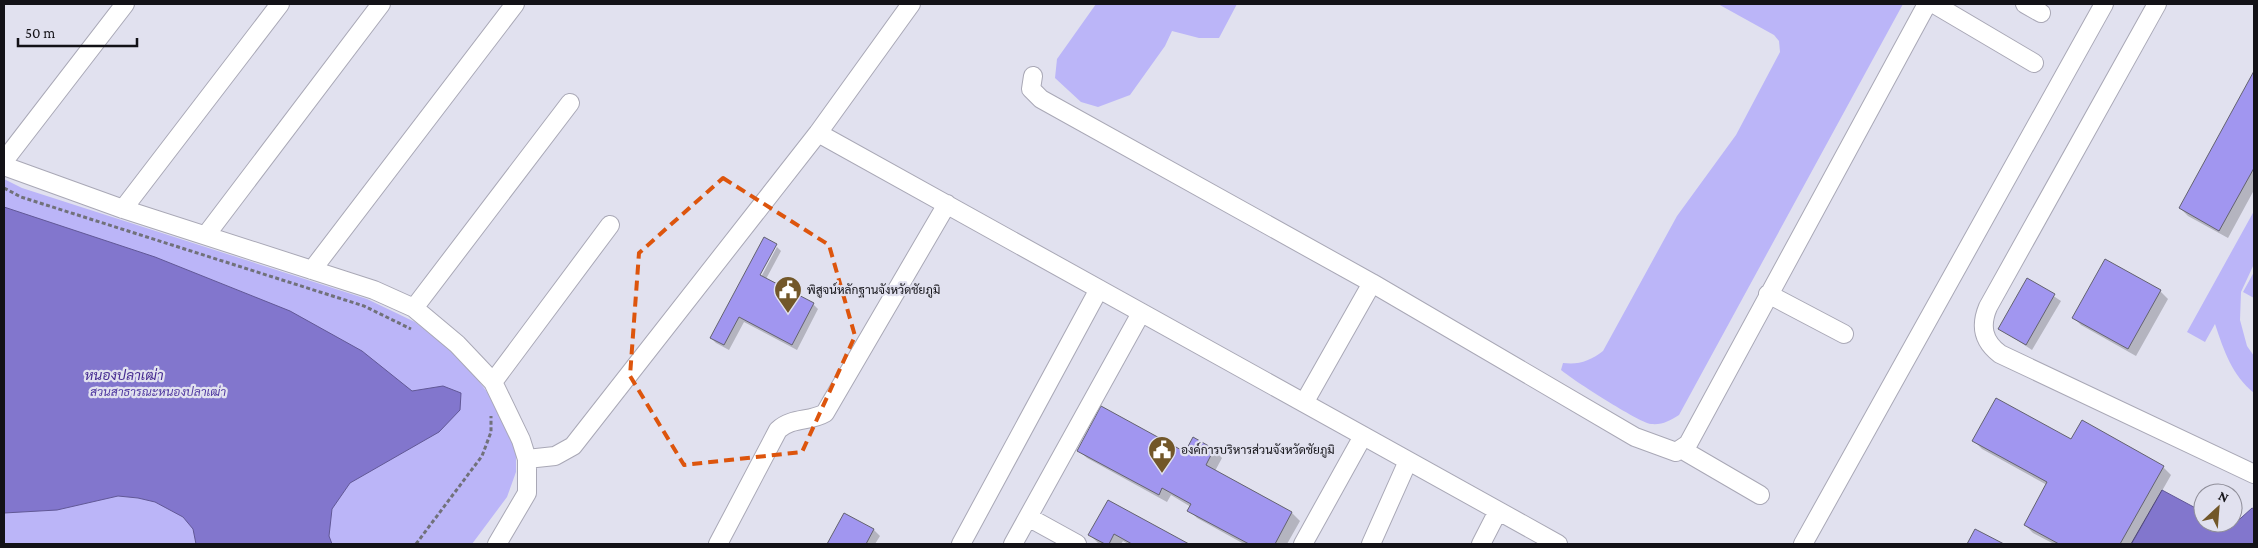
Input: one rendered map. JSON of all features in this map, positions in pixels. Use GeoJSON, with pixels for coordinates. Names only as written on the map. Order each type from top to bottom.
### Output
{"type":"FeatureCollection","features":[{"type":"Feature","properties":{"kind":"street"},"geometry":{"type":"LineString","coordinates":[[4,161],[125,4]]}},
{"type":"Feature","properties":{"kind":"street"},"geometry":{"type":"LineString","coordinates":[[123,209],[280,4]]}},
{"type":"Feature","properties":{"kind":"street"},"geometry":{"type":"LineString","coordinates":[[206,235],[381,4]]}},
{"type":"Feature","properties":{"kind":"street"},"geometry":{"type":"LineString","coordinates":[[312,270],[515,4]]}},
{"type":"Feature","properties":{"kind":"street"},"geometry":{"type":"LineString","coordinates":[[527,459],[555,456],[573,446],[818,133],[911,4]]}},
{"type":"Feature","properties":{"kind":"street"},"geometry":{"type":"LineString","coordinates":[[1033,76],[1031,89],[1041,99],[1372,283],[1635,437],[1676,452],[1688,444],[1927,4]]}},
{"type":"Feature","properties":{"kind":"street"},"geometry":{"type":"LineString","coordinates":[[1934,4],[2034,63]]}},
{"type":"Feature","properties":{"kind":"street"},"geometry":{"type":"LineString","coordinates":[[2025,4],[2041,13]]}},
{"type":"Feature","properties":{"kind":"street"},"geometry":{"type":"LineString","coordinates":[[1803,544],[2104,4]]}},
{"type":"Feature","properties":{"kind":"street"},"geometry":{"type":"LineString","coordinates":[[2157,4],[1988,307],[1983,317],[1983,328],[1992,347],[2000,354],[2254,474]]}},
{"type":"Feature","properties":{"kind":"street"},"geometry":{"type":"LineString","coordinates":[[414,308],[570,103]]}},
{"type":"Feature","properties":{"kind":"street"},"geometry":{"type":"LineString","coordinates":[[818,133],[1558,544]]}},
{"type":"Feature","properties":{"kind":"street"},"geometry":{"type":"LineString","coordinates":[[4,166],[123,209],[374,290],[414,308],[457,344],[493,382],[521,440],[527,459],[527,493],[497,544]]}},
{"type":"Feature","properties":{"kind":"street"},"geometry":{"type":"LineString","coordinates":[[718,544],[778,430],[786,422],[817,418],[825,413],[946,204]]}},
{"type":"Feature","properties":{"kind":"street"},"geometry":{"type":"LineString","coordinates":[[493,382],[610,226]]}},
{"type":"Feature","properties":{"kind":"street"},"geometry":{"type":"LineString","coordinates":[[1304,403],[1372,283]]}},
{"type":"Feature","properties":{"kind":"street"},"geometry":{"type":"LineString","coordinates":[[961,544],[1100,289]]}},
{"type":"Feature","properties":{"kind":"street"},"geometry":{"type":"LineString","coordinates":[[1768,294],[1844,334]]}},
{"type":"Feature","properties":{"kind":"street"},"geometry":{"type":"LineString","coordinates":[[1013,544],[1141,313]]}},
{"type":"Feature","properties":{"kind":"street"},"geometry":{"type":"LineString","coordinates":[[1303,544],[1363,436]]}},
{"type":"Feature","properties":{"kind":"street"},"geometry":{"type":"LineString","coordinates":[[1681,449],[1760,495]]}},
{"type":"Feature","properties":{"kind":"street"},"geometry":{"type":"LineString","coordinates":[[1371,544],[1408,461]]}},
{"type":"Feature","properties":{"kind":"street"},"geometry":{"type":"LineString","coordinates":[[1481,544],[1498,511]]}},
{"type":"Feature","properties":{"kind":"street"},"geometry":{"type":"LineString","coordinates":[[1028,517],[1077,544]]}},
{"type":"Feature","properties":{"kind":"path"},"geometry":{"type":"LineString","coordinates":[[4,188],[21,197],[364,306],[413,330]]}},
{"type":"Feature","properties":{"kind":"path"},"geometry":{"type":"LineString","coordinates":[[416,544],[482,456],[490,432],[490,406]]}},
{"type":"Feature","properties":{"kind":"highlighted area"},"geometry":{"type":"Polygon","coordinates":[[[723,178],[829,245],[855,336],[802,452],[684,465],[630,376],[639,253],[723,178]]]}},
{"type":"Feature","properties":{"kind":"green space"},"geometry":{"type":"Polygon","coordinates":[[[1096,4],[1237,4],[1219,38],[1199,38],[1172,31],[1165,46],[1130,95],[1098,107],[1081,102],[1055,78],[1057,59],[1096,4]]]}},
{"type":"Feature","properties":{"kind":"green space"},"geometry":{"type":"Polygon","coordinates":[[[1718,4],[1903,4],[1679,415],[1669,421],[1651,424],[1620,409],[1561,370],[1563,363],[1584,362],[1603,351],[1677,216],[1736,135],[1780,52],[1779,41],[1774,35],[1718,4]]]}},
{"type":"Feature","properties":{"kind":"green space","name":"หนองปลาเฒ่า"},"geometry":{"type":"Polygon","coordinates":[[[4,179],[22,188],[367,299],[415,322],[462,359],[497,405],[516,450],[516,472],[507,497],[472,544],[4,544],[4,179]]]}},
{"type":"Feature","properties":{"kind":"green space"},"geometry":{"type":"Polygon","coordinates":[[[2254,211],[2254,264],[2241,292],[2240,320],[2247,346],[2254,356],[2254,393],[2234,370],[2225,353],[2215,324],[2205,342],[2187,332],[2254,211]]]}},
{"type":"Feature","properties":{"kind":"green space"},"geometry":{"type":"Polygon","coordinates":[[[2254,272],[2254,298],[2243,292],[2254,272]]]}},
{"type":"Feature","properties":{"kind":"water","name":"หนองปลาเฒ่า"},"geometry":{"type":"Polygon","coordinates":[[[4,207],[155,257],[290,311],[362,351],[412,391],[443,386],[461,393],[460,410],[439,432],[350,483],[332,509],[329,536],[332,544],[196,544],[193,529],[183,517],[155,502],[118,496],[57,510],[4,513],[4,207]]]}},
{"type":"Feature","properties":{"kind":"water"},"geometry":{"type":"Polygon","coordinates":[[[2162,490],[2193,507],[2193,533],[2243,533],[2243,516],[2252,508],[2254,509],[2254,544],[2131,544],[2162,490]]]}},
{"type":"Feature","properties":{"kind":"building"},"geometry":{"type":"Polygon","coordinates":[[[2254,71],[2254,168],[2219,231],[2179,208],[2254,71]]]}},
{"type":"Feature","properties":{"kind":"building"},"geometry":{"type":"Polygon","coordinates":[[[764,237],[777,244],[760,275],[814,303],[792,345],[739,317],[724,345],[710,338],[764,237]]]}},
{"type":"Feature","properties":{"kind":"building"},"geometry":{"type":"Polygon","coordinates":[[[2105,259],[2161,290],[2128,349],[2072,318],[2105,259]]]}},
{"type":"Feature","properties":{"kind":"building"},"geometry":{"type":"Polygon","coordinates":[[[2027,278],[2055,294],[2026,345],[1998,329],[2027,278]]]}},
{"type":"Feature","properties":{"kind":"building"},"geometry":{"type":"Polygon","coordinates":[[[1996,398],[2071,439],[2082,420],[2164,466],[2120,544],[2059,544],[2024,525],[2047,482],[1972,441],[1996,398]]]}},
{"type":"Feature","properties":{"kind":"building","name":"องค์การบริหารส่วนจังหวัดชัยภูมิ"},"geometry":{"type":"Polygon","coordinates":[[[1101,406],[1185,452],[1193,437],[1214,449],[1206,465],[1292,512],[1275,544],[1249,544],[1187,511],[1191,504],[1162,488],[1159,495],[1077,451],[1101,406]]]}},
{"type":"Feature","properties":{"kind":"building"},"geometry":{"type":"Polygon","coordinates":[[[1108,500],[1189,544],[1132,544],[1114,534],[1109,544],[1105,544],[1088,535],[1108,500]]]}},
{"type":"Feature","properties":{"kind":"building"},"geometry":{"type":"Polygon","coordinates":[[[844,513],[874,529],[866,544],[827,544],[844,513]]]}},
{"type":"Feature","properties":{"kind":"building"},"geometry":{"type":"Polygon","coordinates":[[[1975,529],[2004,544],[1967,544],[1975,529]]]}},
{"type":"Feature","properties":{"kind":"place","name":"พิสูจน์หลักฐานจังหวัดชัยภูมิ"},"geometry":{"type":"Point","coordinates":[788,314]}},
{"type":"Feature","properties":{"kind":"place","name":"องค์การบริหารส่วนจังหวัดชัยภูมิ"},"geometry":{"type":"Point","coordinates":[1162,474]}},
{"type":"Feature","properties":{"kind":"park label","name":"สวนสาธารณะหนองปลาเฒ่า"},"geometry":{"type":"Point","coordinates":[158,392]}}]}
